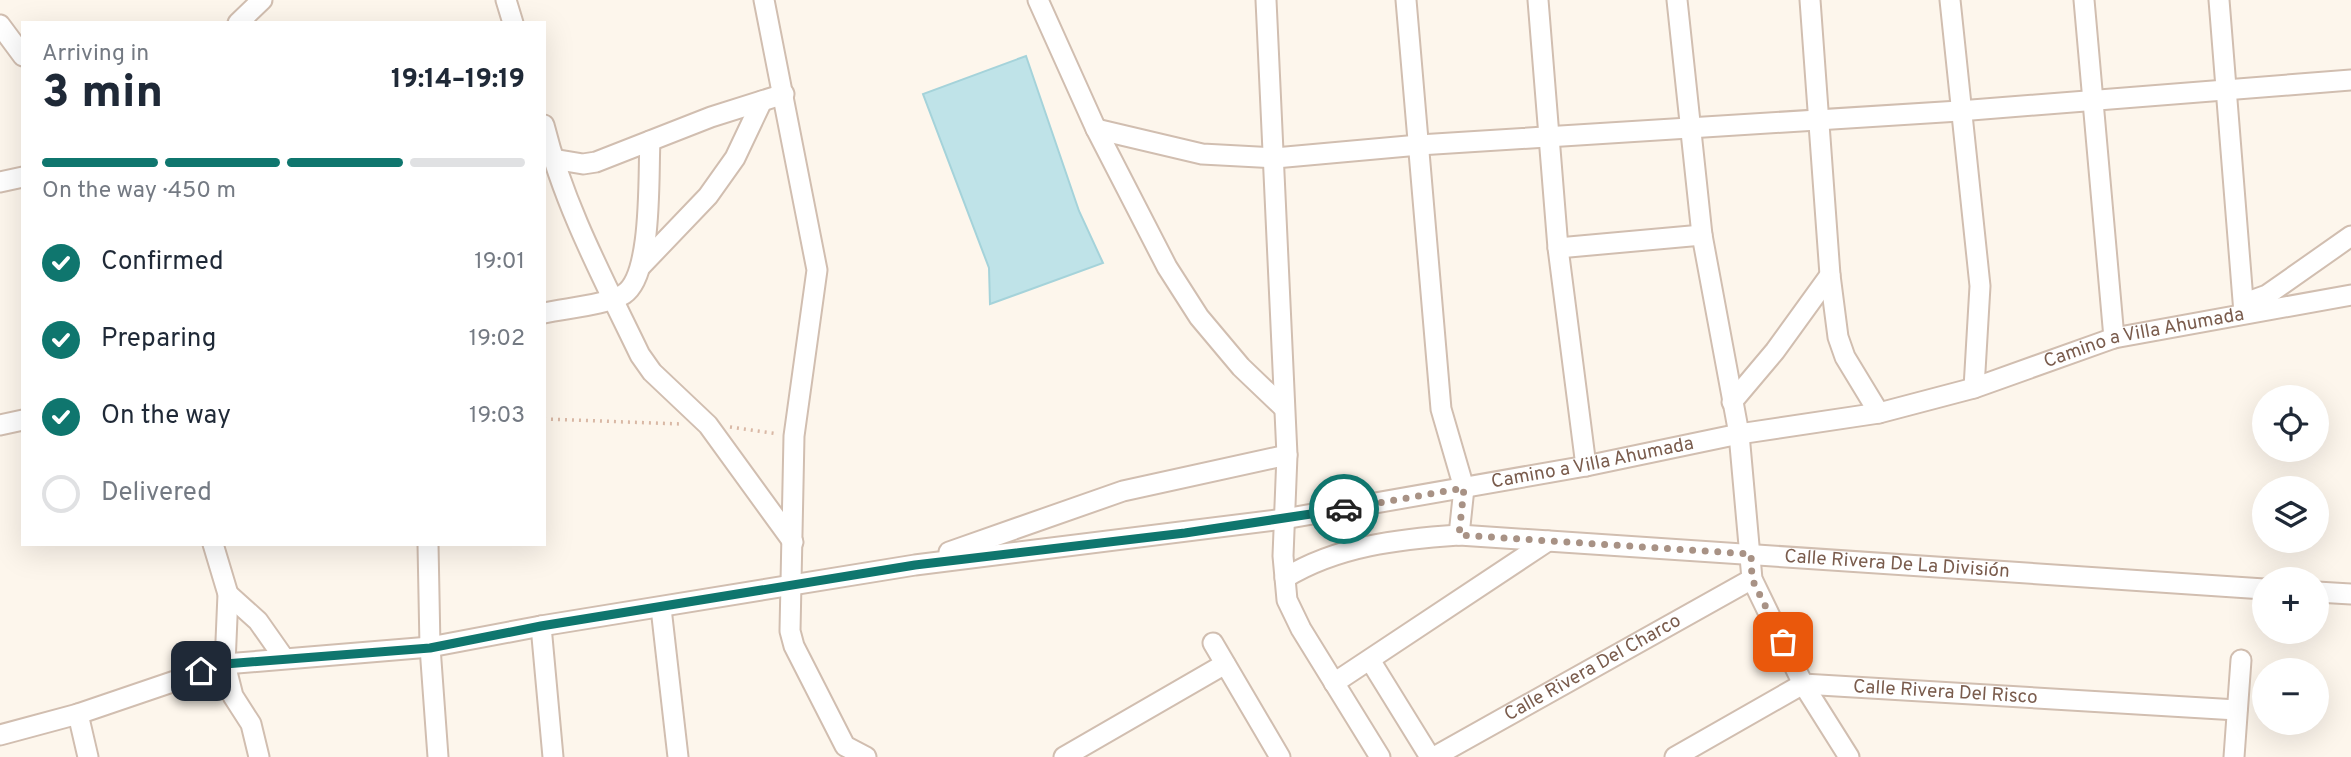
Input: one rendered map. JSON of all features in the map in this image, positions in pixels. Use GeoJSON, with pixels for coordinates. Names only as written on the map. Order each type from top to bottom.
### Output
{"type":"FeatureCollection","features":[{"type":"Feature","properties":{"kind":"street"},"geometry":{"type":"LineString","coordinates":[[240,21],[262,0]]}},
{"type":"Feature","properties":{"kind":"street"},"geometry":{"type":"LineString","coordinates":[[506,0],[512,21]]}},
{"type":"Feature","properties":{"kind":"street"},"geometry":{"type":"LineString","coordinates":[[764,0],[817,270],[794,436],[790,631],[794,646],[845,752],[866,757]]}},
{"type":"Feature","properties":{"kind":"street"},"geometry":{"type":"LineString","coordinates":[[1038,0],[1096,129],[1167,267],[1199,317],[1241,367],[1284,408]]}},
{"type":"Feature","properties":{"kind":"street"},"geometry":{"type":"LineString","coordinates":[[1266,0],[1287,455],[1284,519],[1287,600],[1380,757]]}},
{"type":"Feature","properties":{"kind":"street"},"geometry":{"type":"LineString","coordinates":[[1406,0],[1441,409],[1464,488],[1459,535]]}},
{"type":"Feature","properties":{"kind":"street"},"geometry":{"type":"LineString","coordinates":[[1538,0],[1558,248],[1586,466]]}},
{"type":"Feature","properties":{"kind":"street"},"geometry":{"type":"LineString","coordinates":[[1677,0],[1702,235],[1739,434],[1752,579],[1803,684],[1849,757]]}},
{"type":"Feature","properties":{"kind":"street"},"geometry":{"type":"LineString","coordinates":[[1810,0],[1830,275],[1838,337],[1845,357],[1878,413]]}},
{"type":"Feature","properties":{"kind":"street"},"geometry":{"type":"LineString","coordinates":[[1950,0],[1959,111],[1980,286],[1974,388]]}},
{"type":"Feature","properties":{"kind":"street"},"geometry":{"type":"LineString","coordinates":[[2084,0],[2114,338]]}},
{"type":"Feature","properties":{"kind":"street"},"geometry":{"type":"LineString","coordinates":[[2219,0],[2244,308],[2351,236]]}},
{"type":"Feature","properties":{"kind":"street"},"geometry":{"type":"LineString","coordinates":[[0,25],[21,53]]}},
{"type":"Feature","properties":{"kind":"street"},"geometry":{"type":"LineString","coordinates":[[1096,129],[1202,154],[1275,158],[1419,145],[1959,111],[2351,80]]}},
{"type":"Feature","properties":{"kind":"street"},"geometry":{"type":"LineString","coordinates":[[553,159],[583,164],[596,162],[784,94]]}},
{"type":"Feature","properties":{"kind":"street"},"geometry":{"type":"LineString","coordinates":[[641,267],[708,196],[734,158],[762,101]]}},
{"type":"Feature","properties":{"kind":"street"},"geometry":{"type":"LineString","coordinates":[[546,133],[553,159],[613,298],[652,372],[708,425],[793,542]]}},
{"type":"Feature","properties":{"kind":"street"},"geometry":{"type":"LineString","coordinates":[[546,313],[613,298],[631,288],[641,267],[647,234],[650,141]]}},
{"type":"Feature","properties":{"kind":"street"},"geometry":{"type":"LineString","coordinates":[[0,183],[21,178]]}},
{"type":"Feature","properties":{"kind":"street"},"geometry":{"type":"LineString","coordinates":[[1558,248],[1702,235]]}},
{"type":"Feature","properties":{"kind":"street"},"geometry":{"type":"LineString","coordinates":[[1732,402],[1775,351],[1830,275]]}},
{"type":"Feature","properties":{"kind":"street","name":"Camino a Villa Ahumada"},"geometry":{"type":"LineString","coordinates":[[1,730],[78,713],[225,664],[430,648],[541,626],[915,565],[1284,519],[1586,466],[1739,434],[1878,413],[1974,388],[2114,338],[2244,308],[2351,295]]}},
{"type":"Feature","properties":{"kind":"street"},"geometry":{"type":"LineString","coordinates":[[0,425],[21,420]]}},
{"type":"Feature","properties":{"kind":"street"},"geometry":{"type":"LineString","coordinates":[[915,565],[1123,491],[1287,455]]}},
{"type":"Feature","properties":{"kind":"street","name":"Calle Rivera De La División"},"geometry":{"type":"LineString","coordinates":[[1285,578],[1303,566],[1335,555],[1416,538],[1459,535],[2252,588]]}},
{"type":"Feature","properties":{"kind":"street"},"geometry":{"type":"LineString","coordinates":[[1334,683],[1548,541]]}},
{"type":"Feature","properties":{"kind":"street"},"geometry":{"type":"LineString","coordinates":[[214,546],[228,594],[225,664],[233,696],[251,724],[259,757]]}},
{"type":"Feature","properties":{"kind":"street"},"geometry":{"type":"LineString","coordinates":[[428,546],[430,648],[439,757]]}},
{"type":"Feature","properties":{"kind":"street","name":"Calle Rivera Del Charco"},"geometry":{"type":"LineString","coordinates":[[1432,757],[1752,579]]}},
{"type":"Feature","properties":{"kind":"street"},"geometry":{"type":"LineString","coordinates":[[2329,593],[2351,594]]}},
{"type":"Feature","properties":{"kind":"street"},"geometry":{"type":"LineString","coordinates":[[228,594],[258,621],[284,658]]}},
{"type":"Feature","properties":{"kind":"street"},"geometry":{"type":"LineString","coordinates":[[661,608],[678,757]]}},
{"type":"Feature","properties":{"kind":"street"},"geometry":{"type":"LineString","coordinates":[[541,626],[553,757]]}},
{"type":"Feature","properties":{"kind":"street"},"geometry":{"type":"LineString","coordinates":[[1213,643],[1280,757]]}},
{"type":"Feature","properties":{"kind":"street"},"geometry":{"type":"LineString","coordinates":[[1370,660],[1432,757]]}},
{"type":"Feature","properties":{"kind":"street"},"geometry":{"type":"LineString","coordinates":[[2234,757],[2241,660]]}},
{"type":"Feature","properties":{"kind":"street"},"geometry":{"type":"LineString","coordinates":[[1064,757],[1225,664]]}},
{"type":"Feature","properties":{"kind":"street"},"geometry":{"type":"LineString","coordinates":[[1675,757],[1803,684]]}},
{"type":"Feature","properties":{"kind":"street","name":"Calle Rivera Del Risco"},"geometry":{"type":"LineString","coordinates":[[1803,684],[2237,710]]}},
{"type":"Feature","properties":{"kind":"street"},"geometry":{"type":"LineString","coordinates":[[78,713],[88,757]]}},
{"type":"Feature","properties":{"kind":"path"},"geometry":{"type":"LineString","coordinates":[[546,419],[708,425],[794,436]]}},
{"type":"Feature","properties":{"kind":"water"},"geometry":{"type":"Polygon","coordinates":[[[1026,56],[1079,211],[1103,263],[990,304],[989,268],[923,94],[1026,56]]]}},
{"type":"Feature","properties":{"kind":"way so far"},"geometry":{"type":"LineString","coordinates":[[1344,509],[1464,488],[1459,535],[1751,554],[1752,579],[1783,642]]}},
{"type":"Feature","properties":{"kind":"route"},"geometry":{"type":"LineString","coordinates":[[201,671],[225,664],[284,658],[430,648],[541,626],[739,596],[915,565],[1102,540],[1185,533],[1344,509]]}}]}
